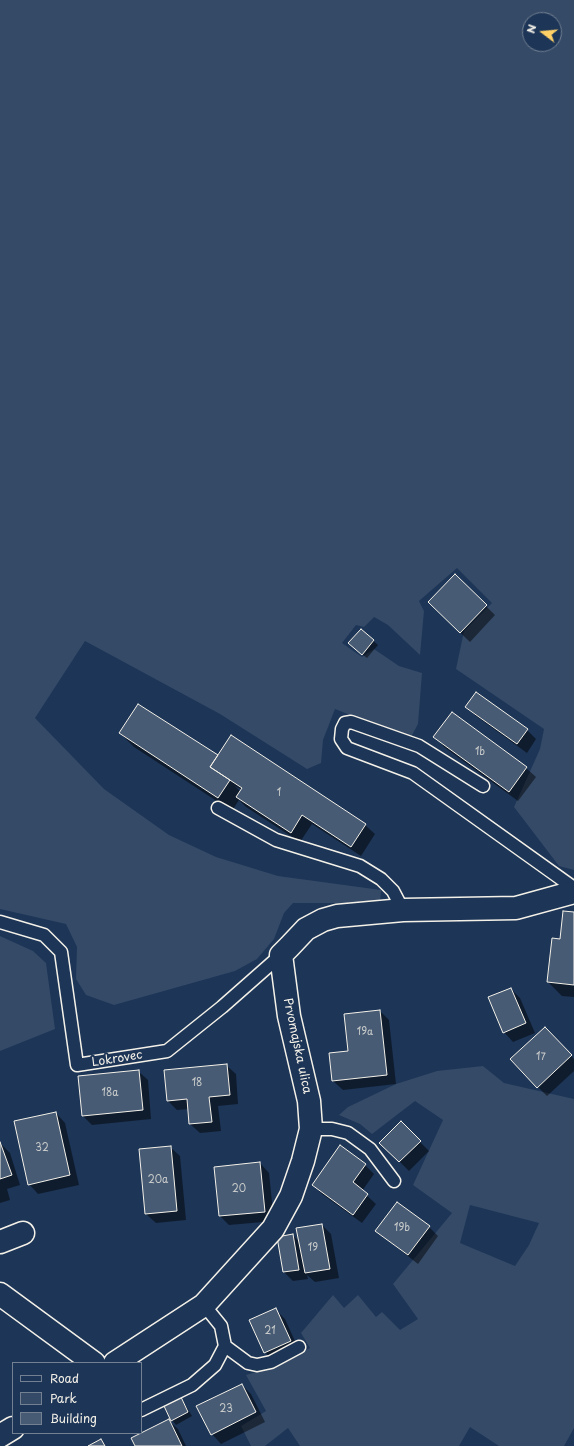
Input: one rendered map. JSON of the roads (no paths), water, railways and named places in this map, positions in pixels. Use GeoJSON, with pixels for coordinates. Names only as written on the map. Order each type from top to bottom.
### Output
{"type":"FeatureCollection","features":[{"type":"Feature","properties":{"kind":"street"},"geometry":{"type":"LineString","coordinates":[[281,955],[306,929],[323,920],[337,916],[403,910],[516,908],[574,892]]}},
{"type":"Feature","properties":{"kind":"street","name":"Prvomajska ulica"},"geometry":{"type":"LineString","coordinates":[[117,1362],[204,1305],[273,1229],[292,1196],[303,1161],[310,1129],[309,1101],[289,1016],[281,955]]}},
{"type":"Feature","properties":{"kind":"street"},"geometry":{"type":"LineString","coordinates":[[0,1242],[23,1233]]}},
{"type":"Feature","properties":{"kind":"street"},"geometry":{"type":"LineString","coordinates":[[0,1294],[93,1362]]}},
{"type":"Feature","properties":{"kind":"street"},"geometry":{"type":"LineString","coordinates":[[0,1436],[12,1429]]}},
{"type":"Feature","properties":{"kind":"lane"},"geometry":{"type":"LineString","coordinates":[[483,786],[419,746],[351,722],[345,723],[342,729],[341,739],[347,748],[413,773],[574,888]]}},
{"type":"Feature","properties":{"kind":"lane"},"geometry":{"type":"LineString","coordinates":[[218,808],[276,840],[360,866],[381,879],[393,891],[403,910]]}},
{"type":"Feature","properties":{"kind":"lane","name":"Lokrovec"},"geometry":{"type":"LineString","coordinates":[[0,922],[44,935],[61,952],[78,1065],[167,1051],[222,1007],[281,955]]}},
{"type":"Feature","properties":{"kind":"lane"},"geometry":{"type":"LineString","coordinates":[[310,1129],[332,1129],[348,1133],[370,1149],[394,1181]]}},
{"type":"Feature","properties":{"kind":"lane"},"geometry":{"type":"LineString","coordinates":[[142,1410],[192,1385],[215,1365],[225,1346],[221,1326],[204,1305]]}},
{"type":"Feature","properties":{"kind":"lane"},"geometry":{"type":"LineString","coordinates":[[225,1346],[248,1362],[257,1365],[271,1362],[299,1347]]}}]}
